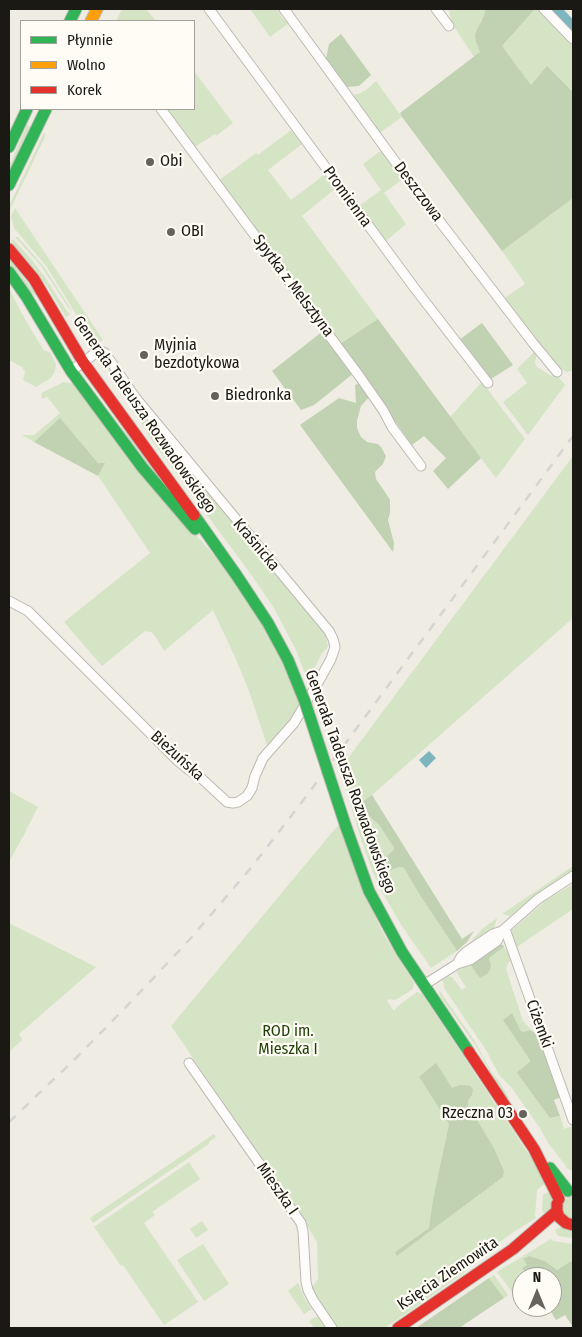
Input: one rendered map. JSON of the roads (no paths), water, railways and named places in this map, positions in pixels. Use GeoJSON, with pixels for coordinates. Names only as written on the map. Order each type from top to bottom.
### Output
{"type":"FeatureCollection","features":[{"type":"Feature","properties":{"kind":"street","name":"Promienna"},"geometry":{"type":"LineString","coordinates":[[209,9],[416,290],[488,383]]}},
{"type":"Feature","properties":{"kind":"street","name":"Deszczowa"},"geometry":{"type":"LineString","coordinates":[[284,9],[418,193],[556,372]]}},
{"type":"Feature","properties":{"kind":"street"},"geometry":{"type":"LineString","coordinates":[[436,9],[449,26]]}},
{"type":"Feature","properties":{"kind":"street"},"geometry":{"type":"LineString","coordinates":[[544,9],[573,39]]}},
{"type":"Feature","properties":{"kind":"street"},"geometry":{"type":"LineString","coordinates":[[9,147],[27,110]]}},
{"type":"Feature","properties":{"kind":"street"},"geometry":{"type":"LineString","coordinates":[[9,185],[46,110]]}},
{"type":"Feature","properties":{"kind":"street","name":"Spytka z Melsztyna"},"geometry":{"type":"LineString","coordinates":[[162,110],[360,377],[420,466]]}},
{"type":"Feature","properties":{"kind":"street","name":"Generała Tadeusza Rozwadowskiego"},"geometry":{"type":"LineString","coordinates":[[9,249],[34,279],[83,362],[152,456],[268,623],[288,660],[305,702],[369,891],[402,952],[534,1149],[559,1199]]}},
{"type":"Feature","properties":{"kind":"street","name":"Generała Tadeusza Rozwadowskiego"},"geometry":{"type":"LineString","coordinates":[[9,272],[26,296],[71,371],[142,467],[237,576]]}},
{"type":"Feature","properties":{"kind":"street","name":"Kraśnicka"},"geometry":{"type":"LineString","coordinates":[[71,371],[98,352],[105,353],[135,397],[328,631],[333,639],[335,648],[320,679]]}},
{"type":"Feature","properties":{"kind":"street","name":"Bieżuńska"},"geometry":{"type":"LineString","coordinates":[[9,601],[28,611],[178,761],[201,778],[226,802],[238,802],[247,796],[252,788],[263,758],[294,723],[320,679]]}},
{"type":"Feature","properties":{"kind":"street"},"geometry":{"type":"LineString","coordinates":[[424,985],[457,964],[460,957],[466,952],[493,934],[504,930],[538,899],[573,876]]}},
{"type":"Feature","properties":{"kind":"street","name":"Ciżemki"},"geometry":{"type":"LineString","coordinates":[[504,930],[573,1120]]}},
{"type":"Feature","properties":{"kind":"street","name":"Mieszka I"},"geometry":{"type":"LineString","coordinates":[[189,1063],[301,1224],[308,1290],[312,1300],[332,1328]]}},
{"type":"Feature","properties":{"kind":"street","name":"Generała Tadeusza Rozwadowskiego"},"geometry":{"type":"LineString","coordinates":[[534,1149],[571,1190]]}},
{"type":"Feature","properties":{"kind":"street"},"geometry":{"type":"LineString","coordinates":[[568,1223],[559,1217],[557,1203],[563,1194],[571,1190]]}},
{"type":"Feature","properties":{"kind":"street","name":"Księcia Ziemowita"},"geometry":{"type":"LineString","coordinates":[[398,1328],[517,1246],[557,1211]]}},
{"type":"Feature","properties":{"kind":"street","name":"Księcia Ziemowita"},"geometry":{"type":"LineString","coordinates":[[517,1246],[568,1223]]}},
{"type":"Feature","properties":{"kind":"water"},"geometry":{"type":"Polygon","coordinates":[[[429,751],[436,758],[426,768],[419,760],[429,751]]]}},
{"type":"Feature","properties":{"kind":"waterway"},"geometry":{"type":"LineString","coordinates":[[557,9],[573,26]]}},
{"type":"Feature","properties":{"kind":"railway"},"geometry":{"type":"LineString","coordinates":[[9,1122],[127,1006],[191,938],[250,869],[302,802],[573,436]]}},
{"type":"Feature","properties":{"kind":"place","name":"Obi"},"geometry":{"type":"Point","coordinates":[150,162]}},
{"type":"Feature","properties":{"kind":"place","name":"OBI"},"geometry":{"type":"Point","coordinates":[171,232]}},
{"type":"Feature","properties":{"kind":"place","name":"Myjnia bezdotykowa"},"geometry":{"type":"Point","coordinates":[144,355]}},
{"type":"Feature","properties":{"kind":"place","name":"Biedronka"},"geometry":{"type":"Point","coordinates":[215,396]}},
{"type":"Feature","properties":{"kind":"place","name":"Rzeczna 03"},"geometry":{"type":"Point","coordinates":[523,1114]}},
{"type":"Feature","properties":{"kind":"park label","name":"ROD im. Mieszka I"},"geometry":{"type":"Point","coordinates":[288,1041]}}]}
